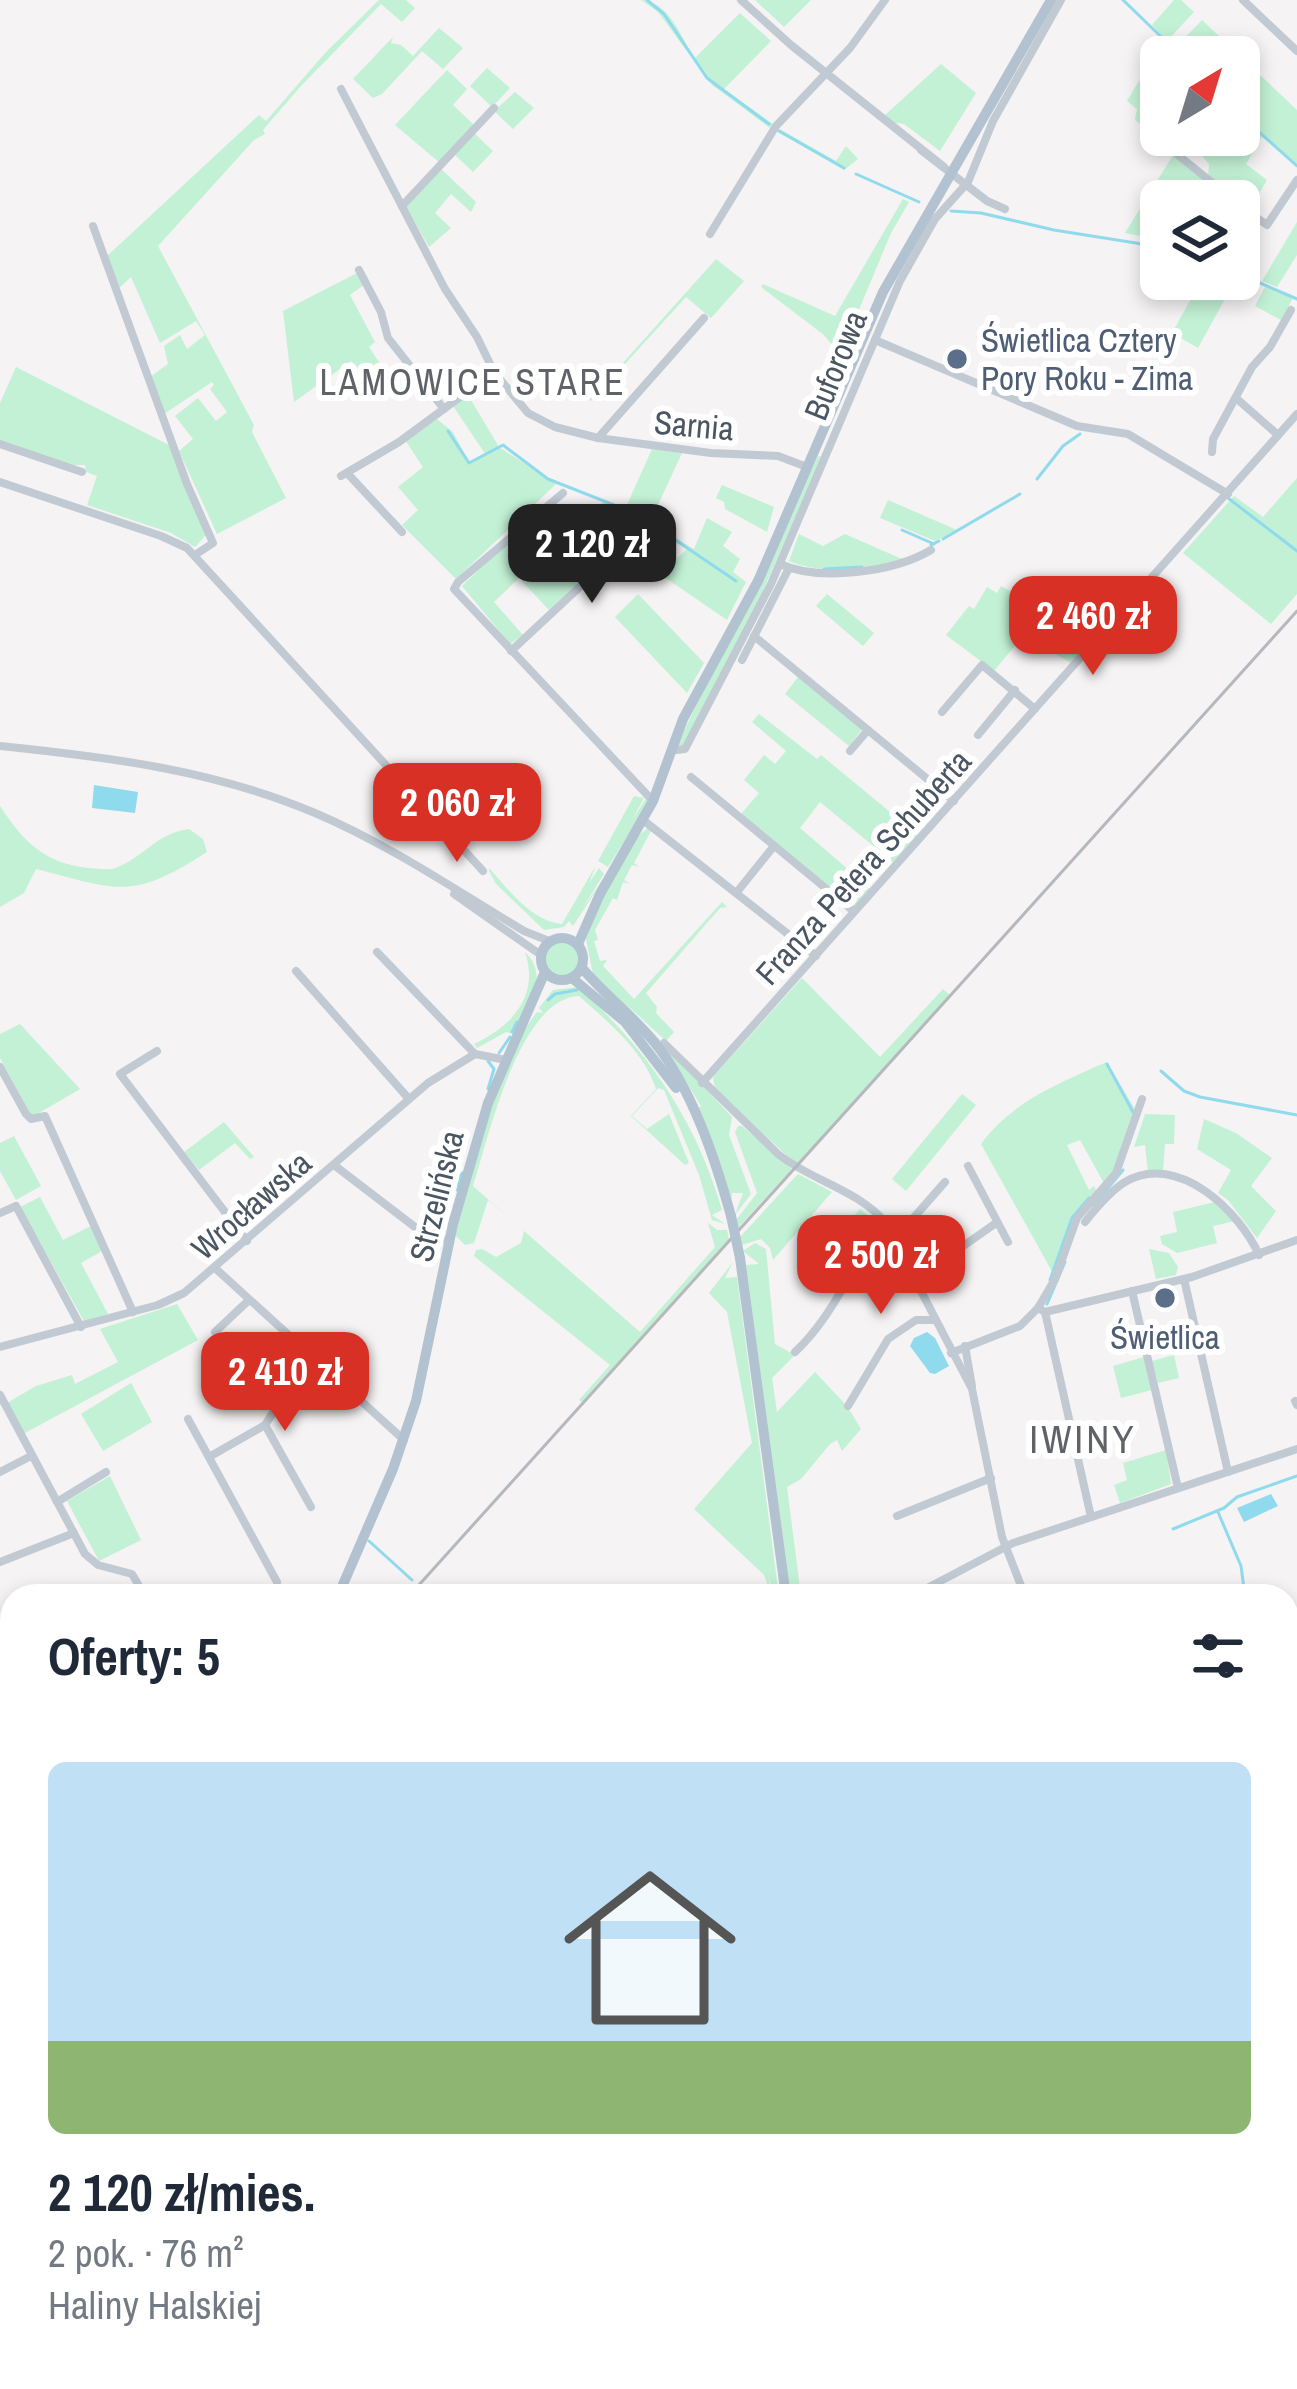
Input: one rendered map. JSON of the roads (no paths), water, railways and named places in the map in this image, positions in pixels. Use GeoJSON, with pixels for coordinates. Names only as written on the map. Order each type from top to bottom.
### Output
{"type":"FeatureCollection","features":[{"type":"Feature","properties":{"kind":"main road","name":"Buforowa"},"geometry":{"type":"LineString","coordinates":[[573,941],[653,801],[672,745],[752,592],[883,292],[948,170],[1051,0]]}},
{"type":"Feature","properties":{"kind":"main road"},"geometry":{"type":"LineString","coordinates":[[549,941],[573,941],[584,956],[582,968],[572,978],[558,980],[545,972],[541,955],[549,941]]}},
{"type":"Feature","properties":{"kind":"main road"},"geometry":{"type":"LineString","coordinates":[[582,968],[635,1019],[663,1054],[709,1150],[731,1216],[784,1584]]}},
{"type":"Feature","properties":{"kind":"main road","name":"Strzelińska"},"geometry":{"type":"LineString","coordinates":[[529,1018],[545,972]]}},
{"type":"Feature","properties":{"kind":"main road"},"geometry":{"type":"LineString","coordinates":[[572,978],[606,1004],[650,1052],[709,1150]]}},
{"type":"Feature","properties":{"kind":"main road","name":"Strzelińska"},"geometry":{"type":"LineString","coordinates":[[343,1584],[404,1440],[488,1103],[529,1018],[558,980]]}},
{"type":"Feature","properties":{"kind":"street"},"geometry":{"type":"LineString","coordinates":[[741,0],[982,198],[1005,208]]}},
{"type":"Feature","properties":{"kind":"street"},"geometry":{"type":"LineString","coordinates":[[710,234],[771,132],[858,38],[885,0]]}},
{"type":"Feature","properties":{"kind":"street","name":"Buforowa"},"geometry":{"type":"LineString","coordinates":[[672,745],[680,751],[687,746],[785,566],[894,292],[930,227],[968,182],[993,122],[1061,0]]}},
{"type":"Feature","properties":{"kind":"street"},"geometry":{"type":"LineString","coordinates":[[1243,0],[1297,51]]}},
{"type":"Feature","properties":{"kind":"street","name":"Sarnia"},"geometry":{"type":"LineString","coordinates":[[341,89],[494,372],[532,416],[598,438],[778,456],[808,467]]}},
{"type":"Feature","properties":{"kind":"street"},"geometry":{"type":"LineString","coordinates":[[401,206],[494,108]]}},
{"type":"Feature","properties":{"kind":"street"},"geometry":{"type":"LineString","coordinates":[[1178,156],[1208,180]]}},
{"type":"Feature","properties":{"kind":"street"},"geometry":{"type":"LineString","coordinates":[[1260,220],[1267,225],[1297,180]]}},
{"type":"Feature","properties":{"kind":"street"},"geometry":{"type":"LineString","coordinates":[[93,226],[211,544],[195,556]]}},
{"type":"Feature","properties":{"kind":"street"},"geometry":{"type":"LineString","coordinates":[[359,270],[381,312],[388,338],[444,409]]}},
{"type":"Feature","properties":{"kind":"street"},"geometry":{"type":"LineString","coordinates":[[1212,452],[1213,439],[1291,310]]}},
{"type":"Feature","properties":{"kind":"street"},"geometry":{"type":"LineString","coordinates":[[598,438],[704,318]]}},
{"type":"Feature","properties":{"kind":"street"},"geometry":{"type":"LineString","coordinates":[[875,340],[1076,426],[1133,436],[1228,494]]}},
{"type":"Feature","properties":{"kind":"street"},"geometry":{"type":"LineString","coordinates":[[401,532],[344,475],[494,372]]}},
{"type":"Feature","properties":{"kind":"street"},"geometry":{"type":"LineString","coordinates":[[1236,398],[1278,435]]}},
{"type":"Feature","properties":{"kind":"street","name":"Franza Petera Schuberta"},"geometry":{"type":"LineString","coordinates":[[702,1083],[1297,414]]}},
{"type":"Feature","properties":{"kind":"street"},"geometry":{"type":"LineString","coordinates":[[0,444],[82,472]]}},
{"type":"Feature","properties":{"kind":"street"},"geometry":{"type":"LineString","coordinates":[[0,482],[161,536],[195,556],[483,871]]}},
{"type":"Feature","properties":{"kind":"street"},"geometry":{"type":"LineString","coordinates":[[563,493],[454,589],[653,801]]}},
{"type":"Feature","properties":{"kind":"street"},"geometry":{"type":"LineString","coordinates":[[511,651],[643,528]]}},
{"type":"Feature","properties":{"kind":"street"},"geometry":{"type":"LineString","coordinates":[[742,660],[785,566],[878,570],[931,550]]}},
{"type":"Feature","properties":{"kind":"street"},"geometry":{"type":"LineString","coordinates":[[754,636],[954,801]]}},
{"type":"Feature","properties":{"kind":"street"},"geometry":{"type":"LineString","coordinates":[[942,712],[982,664],[1035,709]]}},
{"type":"Feature","properties":{"kind":"street"},"geometry":{"type":"LineString","coordinates":[[978,735],[1015,690]]}},
{"type":"Feature","properties":{"kind":"street"},"geometry":{"type":"LineString","coordinates":[[850,751],[868,730]]}},
{"type":"Feature","properties":{"kind":"street"},"geometry":{"type":"LineString","coordinates":[[0,746],[122,759],[239,786],[318,814],[528,934],[549,941]]}},
{"type":"Feature","properties":{"kind":"street"},"geometry":{"type":"LineString","coordinates":[[692,777],[852,910]]}},
{"type":"Feature","properties":{"kind":"street"},"geometry":{"type":"LineString","coordinates":[[643,820],[817,956]]}},
{"type":"Feature","properties":{"kind":"street"},"geometry":{"type":"LineString","coordinates":[[737,892],[774,845]]}},
{"type":"Feature","properties":{"kind":"street"},"geometry":{"type":"LineString","coordinates":[[419,868],[541,955]]}},
{"type":"Feature","properties":{"kind":"street"},"geometry":{"type":"LineString","coordinates":[[377,952],[476,1054],[506,1060]]}},
{"type":"Feature","properties":{"kind":"street"},"geometry":{"type":"LineString","coordinates":[[296,971],[409,1099]]}},
{"type":"Feature","properties":{"kind":"street"},"geometry":{"type":"LineString","coordinates":[[664,1043],[798,1170],[869,1207],[885,1222],[972,1389]]}},
{"type":"Feature","properties":{"kind":"street"},"geometry":{"type":"LineString","coordinates":[[157,1051],[120,1074],[247,1241]]}},
{"type":"Feature","properties":{"kind":"street","name":"Wrocławska"},"geometry":{"type":"LineString","coordinates":[[0,1347],[176,1298],[409,1099],[476,1054]]}},
{"type":"Feature","properties":{"kind":"street"},"geometry":{"type":"LineString","coordinates":[[0,1067],[26,1114],[31,1119],[45,1116],[133,1312]]}},
{"type":"Feature","properties":{"kind":"street"},"geometry":{"type":"LineString","coordinates":[[951,1353],[1019,1326],[1041,1308],[1072,1226],[1116,1173],[1142,1100]]}},
{"type":"Feature","properties":{"kind":"street"},"geometry":{"type":"LineString","coordinates":[[334,1165],[424,1234],[450,1241]]}},
{"type":"Feature","properties":{"kind":"street"},"geometry":{"type":"LineString","coordinates":[[968,1166],[1008,1243]]}},
{"type":"Feature","properties":{"kind":"street"},"geometry":{"type":"LineString","coordinates":[[1085,1222],[1127,1181],[1173,1178],[1196,1186],[1228,1208],[1245,1227],[1260,1256]]}},
{"type":"Feature","properties":{"kind":"street"},"geometry":{"type":"LineString","coordinates":[[895,1239],[945,1182]]}},
{"type":"Feature","properties":{"kind":"street"},"geometry":{"type":"LineString","coordinates":[[0,1213],[16,1206],[81,1327]]}},
{"type":"Feature","properties":{"kind":"street"},"geometry":{"type":"LineString","coordinates":[[795,1352],[843,1292],[858,1256],[885,1222]]}},
{"type":"Feature","properties":{"kind":"street"},"geometry":{"type":"LineString","coordinates":[[915,1280],[996,1222]]}},
{"type":"Feature","properties":{"kind":"street"},"geometry":{"type":"LineString","coordinates":[[1041,1308],[1184,1279],[1297,1240]]}},
{"type":"Feature","properties":{"kind":"street"},"geometry":{"type":"LineString","coordinates":[[215,1268],[404,1440]]}},
{"type":"Feature","properties":{"kind":"street"},"geometry":{"type":"LineString","coordinates":[[1184,1279],[1228,1472]]}},
{"type":"Feature","properties":{"kind":"street"},"geometry":{"type":"LineString","coordinates":[[1132,1291],[1178,1488]]}},
{"type":"Feature","properties":{"kind":"street"},"geometry":{"type":"LineString","coordinates":[[215,1332],[249,1300]]}},
{"type":"Feature","properties":{"kind":"street"},"geometry":{"type":"LineString","coordinates":[[1041,1308],[1091,1517]]}},
{"type":"Feature","properties":{"kind":"street"},"geometry":{"type":"LineString","coordinates":[[848,1406],[888,1339],[916,1320],[934,1320]]}},
{"type":"Feature","properties":{"kind":"street"},"geometry":{"type":"LineString","coordinates":[[965,1346],[1005,1547],[1020,1584]]}},
{"type":"Feature","properties":{"kind":"street"},"geometry":{"type":"LineString","coordinates":[[209,1457],[265,1426],[310,1356]]}},
{"type":"Feature","properties":{"kind":"street"},"geometry":{"type":"LineString","coordinates":[[0,1395],[89,1559],[132,1574],[138,1584]]}},
{"type":"Feature","properties":{"kind":"street"},"geometry":{"type":"LineString","coordinates":[[188,1419],[277,1582]]}},
{"type":"Feature","properties":{"kind":"street"},"geometry":{"type":"LineString","coordinates":[[265,1426],[311,1507]]}},
{"type":"Feature","properties":{"kind":"street"},"geometry":{"type":"LineString","coordinates":[[936,1584],[1005,1547],[1297,1449]]}},
{"type":"Feature","properties":{"kind":"street"},"geometry":{"type":"LineString","coordinates":[[0,1472],[31,1456]]}},
{"type":"Feature","properties":{"kind":"street"},"geometry":{"type":"LineString","coordinates":[[57,1502],[106,1472]]}},
{"type":"Feature","properties":{"kind":"street"},"geometry":{"type":"LineString","coordinates":[[897,1516],[991,1478]]}},
{"type":"Feature","properties":{"kind":"street"},"geometry":{"type":"LineString","coordinates":[[0,1562],[74,1533]]}},
{"type":"Feature","properties":{"kind":"water"},"geometry":{"type":"Polygon","coordinates":[[[94,785],[138,792],[135,813],[92,808],[94,785]]]}},
{"type":"Feature","properties":{"kind":"water"},"geometry":{"type":"Polygon","coordinates":[[[927,1332],[949,1366],[935,1374],[910,1346],[914,1338],[927,1332]]]}},
{"type":"Feature","properties":{"kind":"water"},"geometry":{"type":"Polygon","coordinates":[[[1271,1494],[1278,1506],[1244,1522],[1237,1508],[1271,1494]]]}},
{"type":"Feature","properties":{"kind":"waterway"},"geometry":{"type":"LineString","coordinates":[[647,0],[664,14],[707,78],[769,124]]}},
{"type":"Feature","properties":{"kind":"waterway"},"geometry":{"type":"LineString","coordinates":[[1123,0],[1160,36]]}},
{"type":"Feature","properties":{"kind":"waterway"},"geometry":{"type":"LineString","coordinates":[[779,131],[844,168]]}},
{"type":"Feature","properties":{"kind":"waterway"},"geometry":{"type":"LineString","coordinates":[[1260,133],[1297,166]]}},
{"type":"Feature","properties":{"kind":"waterway"},"geometry":{"type":"LineString","coordinates":[[856,174],[919,202]]}},
{"type":"Feature","properties":{"kind":"waterway"},"geometry":{"type":"LineString","coordinates":[[951,211],[1140,244]]}},
{"type":"Feature","properties":{"kind":"waterway"},"geometry":{"type":"LineString","coordinates":[[1260,283],[1297,299]]}},
{"type":"Feature","properties":{"kind":"waterway"},"geometry":{"type":"LineString","coordinates":[[448,431],[469,463],[503,445],[548,479],[632,512]]}},
{"type":"Feature","properties":{"kind":"waterway"},"geometry":{"type":"LineString","coordinates":[[1037,479],[1063,446],[1080,434]]}},
{"type":"Feature","properties":{"kind":"waterway"},"geometry":{"type":"LineString","coordinates":[[943,539],[1020,494]]}},
{"type":"Feature","properties":{"kind":"waterway"},"geometry":{"type":"LineString","coordinates":[[1228,498],[1297,551]]}},
{"type":"Feature","properties":{"kind":"waterway"},"geometry":{"type":"LineString","coordinates":[[637,514],[736,581]]}},
{"type":"Feature","properties":{"kind":"waterway"},"geometry":{"type":"LineString","coordinates":[[902,530],[934,544]]}},
{"type":"Feature","properties":{"kind":"waterway"},"geometry":{"type":"LineString","coordinates":[[931,545],[939,541]]}},
{"type":"Feature","properties":{"kind":"waterway"},"geometry":{"type":"LineString","coordinates":[[824,569],[862,567]]}},
{"type":"Feature","properties":{"kind":"waterway"},"geometry":{"type":"LineString","coordinates":[[548,1000],[577,990]]}},
{"type":"Feature","properties":{"kind":"waterway"},"geometry":{"type":"LineString","coordinates":[[512,1032],[517,1022]]}},
{"type":"Feature","properties":{"kind":"waterway"},"geometry":{"type":"LineString","coordinates":[[499,1053],[510,1037]]}},
{"type":"Feature","properties":{"kind":"waterway"},"geometry":{"type":"LineString","coordinates":[[488,1061],[494,1069],[488,1089]]}},
{"type":"Feature","properties":{"kind":"waterway"},"geometry":{"type":"LineString","coordinates":[[1107,1064],[1133,1112]]}},
{"type":"Feature","properties":{"kind":"waterway"},"geometry":{"type":"LineString","coordinates":[[1161,1071],[1184,1091],[1200,1097],[1297,1115]]}},
{"type":"Feature","properties":{"kind":"waterway"},"geometry":{"type":"LineString","coordinates":[[1093,1206],[1123,1170]]}},
{"type":"Feature","properties":{"kind":"waterway"},"geometry":{"type":"LineString","coordinates":[[457,1190],[462,1173]]}},
{"type":"Feature","properties":{"kind":"waterway"},"geometry":{"type":"LineString","coordinates":[[1050,1280],[1072,1218],[1089,1198]]}},
{"type":"Feature","properties":{"kind":"waterway"},"geometry":{"type":"LineString","coordinates":[[1047,1304],[1065,1262]]}},
{"type":"Feature","properties":{"kind":"waterway"},"geometry":{"type":"LineString","coordinates":[[1173,1529],[1224,1508],[1237,1497],[1297,1476]]}},
{"type":"Feature","properties":{"kind":"waterway"},"geometry":{"type":"LineString","coordinates":[[1218,1512],[1241,1566],[1243,1584]]}},
{"type":"Feature","properties":{"kind":"waterway"},"geometry":{"type":"LineString","coordinates":[[369,1541],[412,1580]]}},
{"type":"Feature","properties":{"kind":"railway"},"geometry":{"type":"LineString","coordinates":[[420,1584],[1297,611]]}},
{"type":"Feature","properties":{"kind":"place","name":"Świetlica Cztery Pory Roku - Zima"},"geometry":{"type":"Point","coordinates":[957,359]}},
{"type":"Feature","properties":{"kind":"place","name":"Świetlica"},"geometry":{"type":"Point","coordinates":[1165,1298]}},
{"type":"Feature","properties":{"kind":"district","name":"LAMOWICE STARE"},"geometry":{"type":"Point","coordinates":[473,382]}},
{"type":"Feature","properties":{"kind":"district","name":"IWINY"},"geometry":{"type":"Point","coordinates":[1083,1439]}}]}
